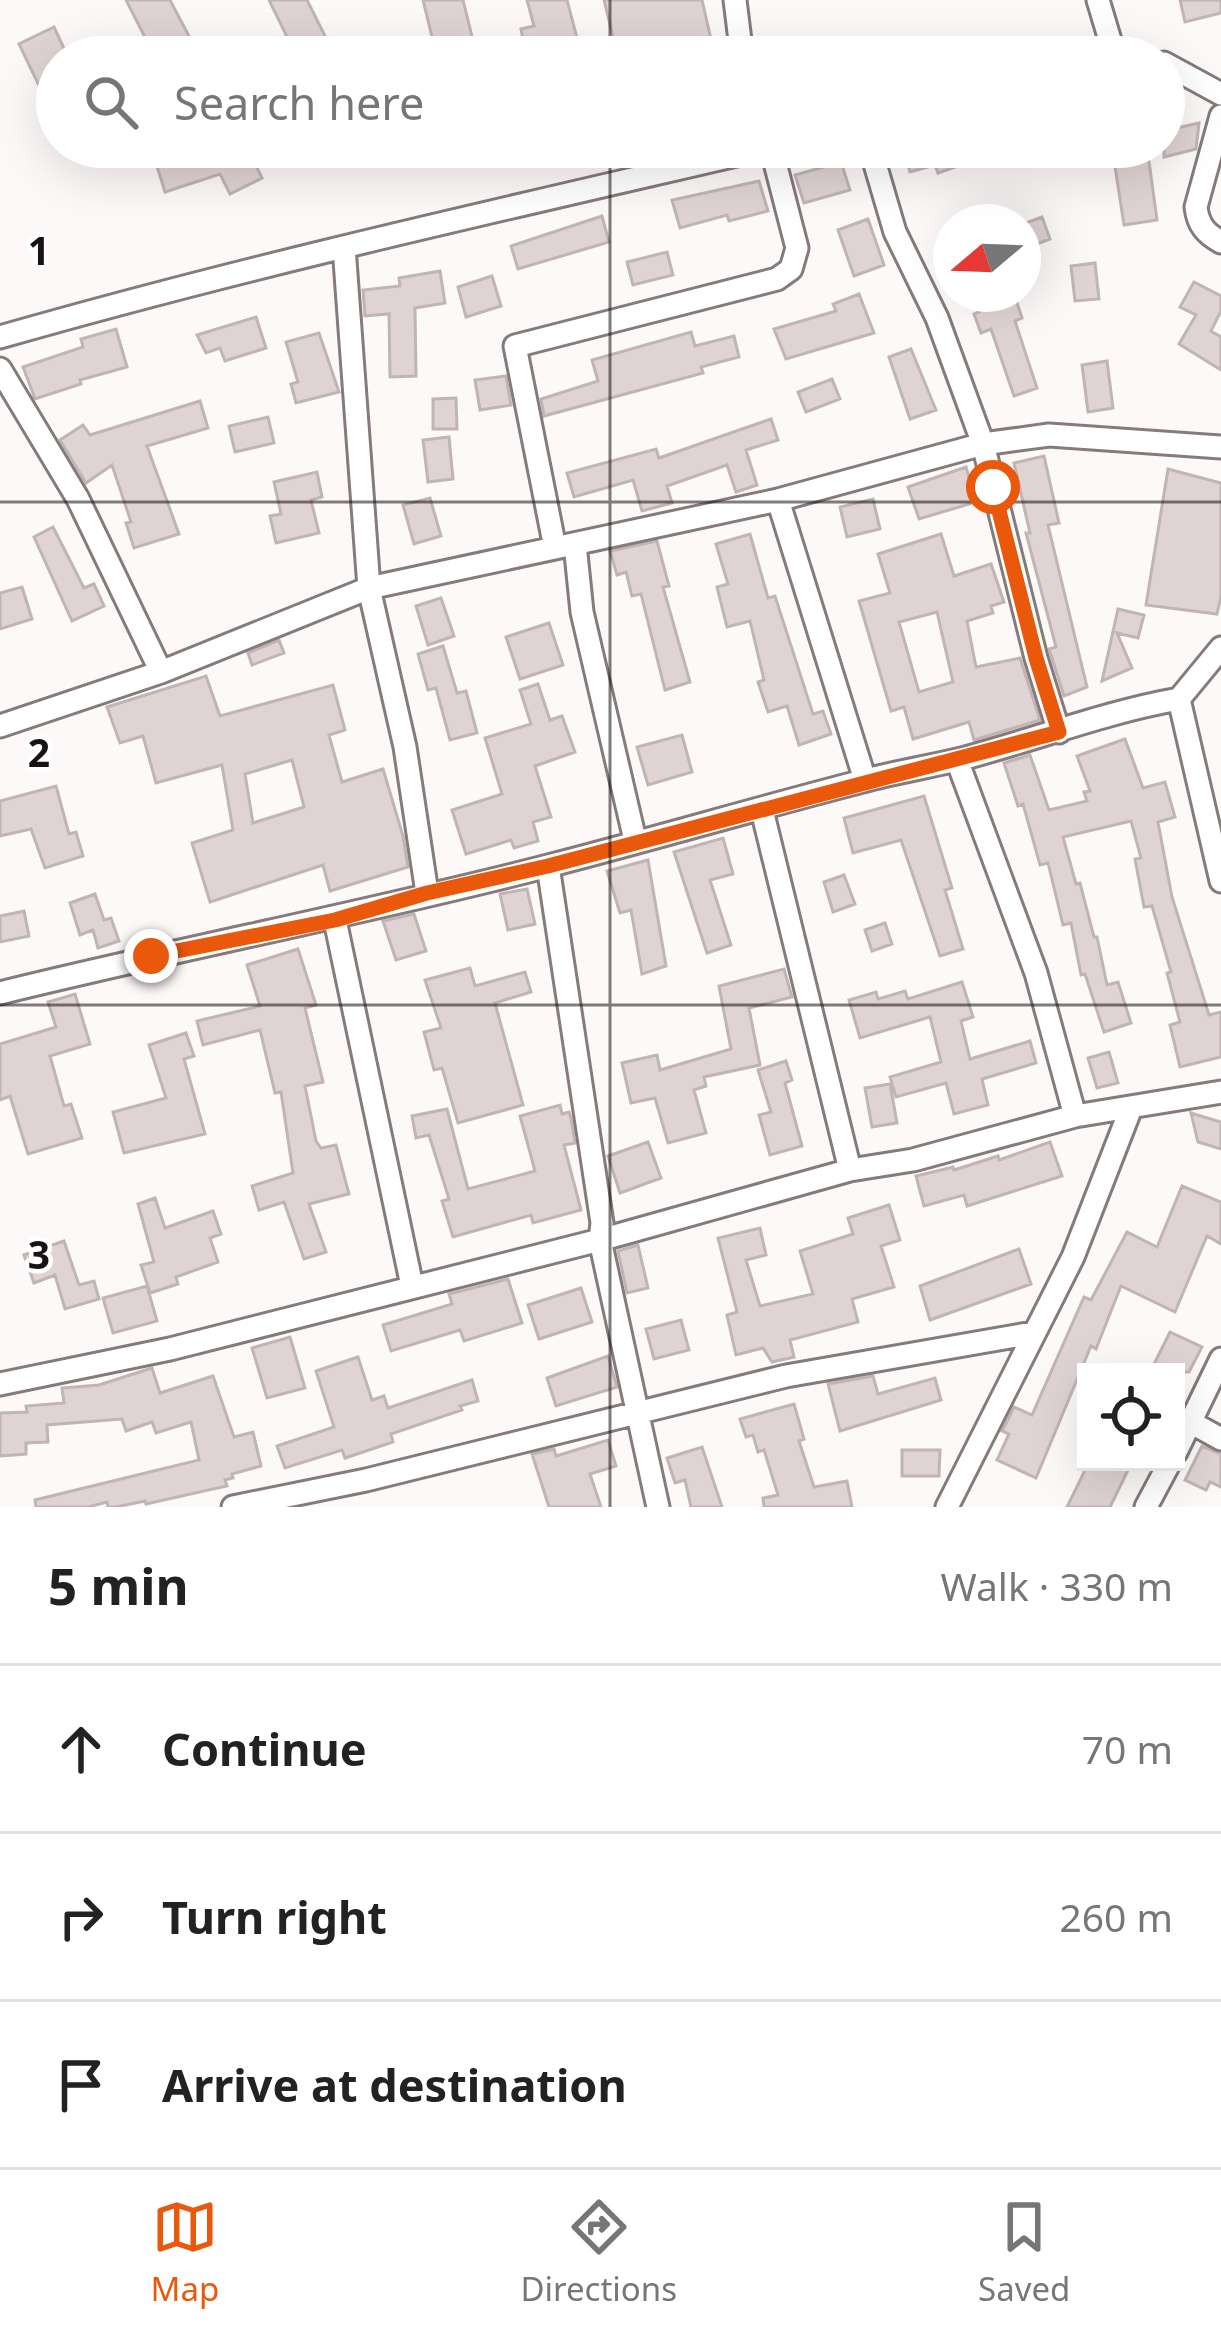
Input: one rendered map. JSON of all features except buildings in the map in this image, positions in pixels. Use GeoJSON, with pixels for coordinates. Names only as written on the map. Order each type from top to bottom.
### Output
{"type":"FeatureCollection","features":[{"type":"Feature","properties":{"kind":"street"},"geometry":{"type":"LineString","coordinates":[[735,0],[739,36]]}},
{"type":"Feature","properties":{"kind":"street"},"geometry":{"type":"LineString","coordinates":[[1098,0],[1109,36]]}},
{"type":"Feature","properties":{"kind":"street"},"geometry":{"type":"LineString","coordinates":[[1185,74],[1221,94]]}},
{"type":"Feature","properties":{"kind":"street"},"geometry":{"type":"LineString","coordinates":[[1221,116],[1196,207],[1208,235],[1221,242]]}},
{"type":"Feature","properties":{"kind":"street"},"geometry":{"type":"LineString","coordinates":[[0,337],[143,296],[681,168]]}},
{"type":"Feature","properties":{"kind":"street"},"geometry":{"type":"LineString","coordinates":[[635,841],[514,346],[777,280],[791,269],[797,248],[776,168]]}},
{"type":"Feature","properties":{"kind":"street"},"geometry":{"type":"LineString","coordinates":[[876,168],[895,232],[937,318],[982,445],[1059,732]]}},
{"type":"Feature","properties":{"kind":"street"},"geometry":{"type":"LineString","coordinates":[[344,247],[369,589],[405,747],[427,893]]}},
{"type":"Feature","properties":{"kind":"street"},"geometry":{"type":"LineString","coordinates":[[0,369],[78,499],[161,672]]}},
{"type":"Feature","properties":{"kind":"street"},"geometry":{"type":"LineString","coordinates":[[0,726],[161,672],[369,589],[778,500],[982,445],[1049,435],[1221,447]]}},
{"type":"Feature","properties":{"kind":"street"},"geometry":{"type":"LineString","coordinates":[[778,500],[866,780]]}},
{"type":"Feature","properties":{"kind":"street"},"geometry":{"type":"LineString","coordinates":[[0,993],[188,948],[335,920],[957,760],[1125,708],[1179,699],[1221,648]]}},
{"type":"Feature","properties":{"kind":"street"},"geometry":{"type":"LineString","coordinates":[[1179,699],[1221,881]]}},
{"type":"Feature","properties":{"kind":"street"},"geometry":{"type":"LineString","coordinates":[[957,760],[1036,973],[1075,1116]]}},
{"type":"Feature","properties":{"kind":"street"},"geometry":{"type":"LineString","coordinates":[[762,809],[850,1170]]}},
{"type":"Feature","properties":{"kind":"street"},"geometry":{"type":"LineString","coordinates":[[548,866],[602,1223],[600,1240],[658,1507]]}},
{"type":"Feature","properties":{"kind":"street"},"geometry":{"type":"LineString","coordinates":[[335,920],[412,1286]]}},
{"type":"Feature","properties":{"kind":"street"},"geometry":{"type":"LineString","coordinates":[[0,1384],[170,1349],[600,1240],[850,1170],[913,1160],[1075,1116],[1221,1092]]}},
{"type":"Feature","properties":{"kind":"street"},"geometry":{"type":"LineString","coordinates":[[947,1507],[1072,1257],[1130,1108]]}},
{"type":"Feature","properties":{"kind":"street"},"geometry":{"type":"LineString","coordinates":[[233,1507],[366,1480],[786,1376],[1033,1333]]}},
{"type":"Feature","properties":{"kind":"street"},"geometry":{"type":"LineString","coordinates":[[1185,1436],[1221,1359]]}},
{"type":"Feature","properties":{"kind":"street"},"geometry":{"type":"LineString","coordinates":[[1192,1423],[1221,1439]]}},
{"type":"Feature","properties":{"kind":"street"},"geometry":{"type":"LineString","coordinates":[[1146,1507],[1165,1471]]}},
{"type":"Feature","properties":{"kind":"route"},"geometry":{"type":"LineString","coordinates":[[151,956],[335,920],[1059,732],[993,487]]}}]}
